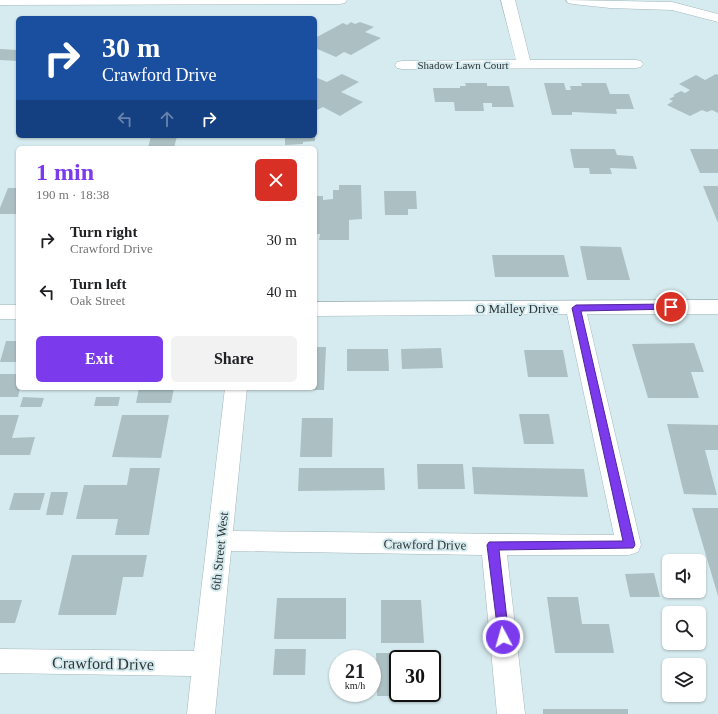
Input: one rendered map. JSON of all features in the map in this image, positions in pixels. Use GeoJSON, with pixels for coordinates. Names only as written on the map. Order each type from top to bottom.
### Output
{"type":"FeatureCollection","features":[{"type":"Feature","properties":{"kind":"street"},"geometry":{"type":"LineString","coordinates":[[0,1],[340,0]]}},
{"type":"Feature","properties":{"kind":"street","name":"Shadow Lawn Court"},"geometry":{"type":"LineString","coordinates":[[508,0],[524,64]]}},
{"type":"Feature","properties":{"kind":"street"},"geometry":{"type":"LineString","coordinates":[[573,0],[610,4],[672,6],[718,18]]}},
{"type":"Feature","properties":{"kind":"street","name":"Shadow Lawn Court"},"geometry":{"type":"LineString","coordinates":[[402,65],[636,64]]}},
{"type":"Feature","properties":{"kind":"street","name":"O Malley Drive"},"geometry":{"type":"LineString","coordinates":[[317,310],[718,307]]}},
{"type":"Feature","properties":{"kind":"street","name":"Crawford Drive"},"geometry":{"type":"LineString","coordinates":[[221,541],[493,545],[629,545],[576,308]]}},
{"type":"Feature","properties":{"kind":"street"},"geometry":{"type":"LineString","coordinates":[[0,312],[16,312]]}},
{"type":"Feature","properties":{"kind":"street","name":"6th Street West"},"geometry":{"type":"LineString","coordinates":[[201,714],[221,541],[236,390]]}},
{"type":"Feature","properties":{"kind":"street"},"geometry":{"type":"LineString","coordinates":[[493,545],[511,714]]}},
{"type":"Feature","properties":{"kind":"street","name":"Crawford Drive"},"geometry":{"type":"LineString","coordinates":[[0,661],[207,664]]}},
{"type":"Feature","properties":{"kind":"building"},"geometry":{"type":"Polygon","coordinates":[[[351,22],[355,24],[360,22],[374,27],[365,32],[381,38],[351,55],[344,52],[336,57],[317,49],[317,37],[343,23],[347,25],[351,22]]]}},
{"type":"Feature","properties":{"kind":"building"},"geometry":{"type":"Polygon","coordinates":[[[0,49],[16,50],[16,61],[0,60],[0,49]]]}},
{"type":"Feature","properties":{"kind":"building"},"geometry":{"type":"Polygon","coordinates":[[[342,74],[359,82],[341,92],[363,102],[340,116],[323,107],[317,110],[317,78],[327,82],[342,74]]]}},
{"type":"Feature","properties":{"kind":"building"},"geometry":{"type":"Polygon","coordinates":[[[716,74],[718,75],[718,113],[712,110],[707,112],[702,110],[690,116],[667,105],[673,101],[669,99],[675,96],[673,95],[681,91],[685,93],[690,90],[679,84],[696,75],[705,80],[716,74]]]}},
{"type":"Feature","properties":{"kind":"building"},"geometry":{"type":"Polygon","coordinates":[[[465,83],[487,83],[487,86],[509,86],[514,107],[492,107],[492,103],[483,103],[484,111],[455,111],[454,102],[435,102],[433,88],[460,88],[460,86],[466,86],[465,83]]]}},
{"type":"Feature","properties":{"kind":"building"},"geometry":{"type":"Polygon","coordinates":[[[544,83],[564,83],[566,90],[571,90],[570,86],[582,86],[581,83],[606,83],[610,94],[629,94],[634,109],[616,109],[617,114],[572,112],[572,115],[552,115],[544,83]]]}},
{"type":"Feature","properties":{"kind":"building"},"geometry":{"type":"Polygon","coordinates":[[[150,138],[176,138],[174,146],[148,146],[150,138]]]}},
{"type":"Feature","properties":{"kind":"building"},"geometry":{"type":"Polygon","coordinates":[[[285,138],[315,138],[315,141],[303,142],[303,144],[285,145],[285,138]]]}},
{"type":"Feature","properties":{"kind":"building"},"geometry":{"type":"Polygon","coordinates":[[[570,149],[615,149],[617,155],[633,156],[637,169],[610,168],[612,174],[590,174],[589,168],[574,168],[570,149]]]}},
{"type":"Feature","properties":{"kind":"building"},"geometry":{"type":"Polygon","coordinates":[[[690,149],[718,149],[718,173],[700,173],[690,149]]]}},
{"type":"Feature","properties":{"kind":"building"},"geometry":{"type":"Polygon","coordinates":[[[339,185],[361,185],[362,219],[349,220],[349,240],[319,240],[320,234],[317,234],[317,196],[323,196],[323,200],[333,199],[333,190],[339,190],[339,185]]]}},
{"type":"Feature","properties":{"kind":"building"},"geometry":{"type":"Polygon","coordinates":[[[703,186],[718,186],[718,223],[703,186]]]}},
{"type":"Feature","properties":{"kind":"building"},"geometry":{"type":"Polygon","coordinates":[[[8,188],[16,188],[16,214],[0,214],[0,208],[8,188]]]}},
{"type":"Feature","properties":{"kind":"building"},"geometry":{"type":"Polygon","coordinates":[[[384,191],[416,191],[417,209],[408,209],[408,215],[385,215],[384,191]]]}},
{"type":"Feature","properties":{"kind":"building"},"geometry":{"type":"Polygon","coordinates":[[[580,246],[621,247],[630,280],[587,280],[580,246]]]}},
{"type":"Feature","properties":{"kind":"building"},"geometry":{"type":"Polygon","coordinates":[[[492,255],[564,255],[569,277],[495,277],[492,255]]]}},
{"type":"Feature","properties":{"kind":"building"},"geometry":{"type":"Polygon","coordinates":[[[6,341],[16,341],[16,362],[0,362],[6,341]]]}},
{"type":"Feature","properties":{"kind":"building"},"geometry":{"type":"Polygon","coordinates":[[[694,343],[704,372],[691,372],[699,398],[648,398],[632,344],[694,343]]]}},
{"type":"Feature","properties":{"kind":"building"},"geometry":{"type":"Polygon","coordinates":[[[317,347],[326,347],[324,390],[317,390],[317,347]]]}},
{"type":"Feature","properties":{"kind":"building"},"geometry":{"type":"Polygon","coordinates":[[[441,348],[443,368],[402,369],[401,349],[441,348]]]}},
{"type":"Feature","properties":{"kind":"building"},"geometry":{"type":"Polygon","coordinates":[[[347,349],[388,349],[389,371],[347,371],[347,349]]]}},
{"type":"Feature","properties":{"kind":"building"},"geometry":{"type":"Polygon","coordinates":[[[524,350],[563,350],[568,377],[528,377],[524,350]]]}},
{"type":"Feature","properties":{"kind":"building"},"geometry":{"type":"Polygon","coordinates":[[[0,374],[16,374],[16,390],[20,390],[18,397],[0,397],[0,374]]]}},
{"type":"Feature","properties":{"kind":"building"},"geometry":{"type":"Polygon","coordinates":[[[139,390],[174,390],[171,403],[136,403],[139,390]]]}},
{"type":"Feature","properties":{"kind":"building"},"geometry":{"type":"Polygon","coordinates":[[[23,397],[44,398],[41,407],[20,407],[23,397]]]}},
{"type":"Feature","properties":{"kind":"building"},"geometry":{"type":"Polygon","coordinates":[[[96,397],[120,397],[118,406],[94,406],[96,397]]]}},
{"type":"Feature","properties":{"kind":"building"},"geometry":{"type":"Polygon","coordinates":[[[519,414],[549,414],[554,444],[524,444],[519,414]]]}},
{"type":"Feature","properties":{"kind":"building"},"geometry":{"type":"Polygon","coordinates":[[[0,415],[19,415],[12,438],[35,437],[30,455],[0,455],[0,415]]]}},
{"type":"Feature","properties":{"kind":"building"},"geometry":{"type":"Polygon","coordinates":[[[122,415],[169,415],[161,458],[112,457],[122,415]]]}},
{"type":"Feature","properties":{"kind":"building"},"geometry":{"type":"Polygon","coordinates":[[[302,418],[333,418],[332,457],[300,457],[302,418]]]}},
{"type":"Feature","properties":{"kind":"building"},"geometry":{"type":"Polygon","coordinates":[[[667,424],[718,425],[718,450],[705,450],[717,495],[684,494],[667,424]]]}},
{"type":"Feature","properties":{"kind":"building"},"geometry":{"type":"Polygon","coordinates":[[[417,464],[463,464],[465,489],[418,489],[417,464]]]}},
{"type":"Feature","properties":{"kind":"building"},"geometry":{"type":"Polygon","coordinates":[[[472,467],[584,469],[588,497],[474,494],[472,467]]]}},
{"type":"Feature","properties":{"kind":"building"},"geometry":{"type":"Polygon","coordinates":[[[130,468],[160,468],[149,535],[115,535],[118,519],[76,519],[84,485],[127,485],[130,468]]]}},
{"type":"Feature","properties":{"kind":"building"},"geometry":{"type":"Polygon","coordinates":[[[299,468],[384,468],[385,490],[298,491],[299,468]]]}},
{"type":"Feature","properties":{"kind":"building"},"geometry":{"type":"Polygon","coordinates":[[[51,492],[68,492],[63,515],[46,515],[51,492]]]}},
{"type":"Feature","properties":{"kind":"building"},"geometry":{"type":"Polygon","coordinates":[[[14,493],[45,493],[40,510],[9,510],[14,493]]]}},
{"type":"Feature","properties":{"kind":"building"},"geometry":{"type":"Polygon","coordinates":[[[692,508],[718,508],[718,596],[692,508]]]}},
{"type":"Feature","properties":{"kind":"building"},"geometry":{"type":"Polygon","coordinates":[[[72,555],[147,555],[143,577],[123,577],[116,615],[58,615],[72,555]]]}},
{"type":"Feature","properties":{"kind":"building"},"geometry":{"type":"Polygon","coordinates":[[[654,573],[660,597],[630,597],[625,574],[654,573]]]}},
{"type":"Feature","properties":{"kind":"building"},"geometry":{"type":"Polygon","coordinates":[[[547,597],[578,597],[582,624],[609,624],[614,653],[555,653],[547,597]]]}},
{"type":"Feature","properties":{"kind":"building"},"geometry":{"type":"Polygon","coordinates":[[[277,598],[346,598],[346,639],[274,639],[277,598]]]}},
{"type":"Feature","properties":{"kind":"building"},"geometry":{"type":"Polygon","coordinates":[[[0,600],[22,600],[15,623],[0,623],[0,600]]]}},
{"type":"Feature","properties":{"kind":"building"},"geometry":{"type":"Polygon","coordinates":[[[381,600],[421,600],[424,643],[381,643],[381,600]]]}},
{"type":"Feature","properties":{"kind":"building"},"geometry":{"type":"Polygon","coordinates":[[[275,649],[306,649],[305,675],[273,675],[275,649]]]}},
{"type":"Feature","properties":{"kind":"building"},"geometry":{"type":"Polygon","coordinates":[[[381,653],[389,653],[389,696],[381,696],[381,653]]]}},
{"type":"Feature","properties":{"kind":"building"},"geometry":{"type":"Polygon","coordinates":[[[543,709],[628,709],[628,714],[543,714],[543,709]]]}},
{"type":"Feature","properties":{"kind":"route"},"geometry":{"type":"LineString","coordinates":[[503,637],[493,545],[629,545],[576,308],[671,307]]}}]}
